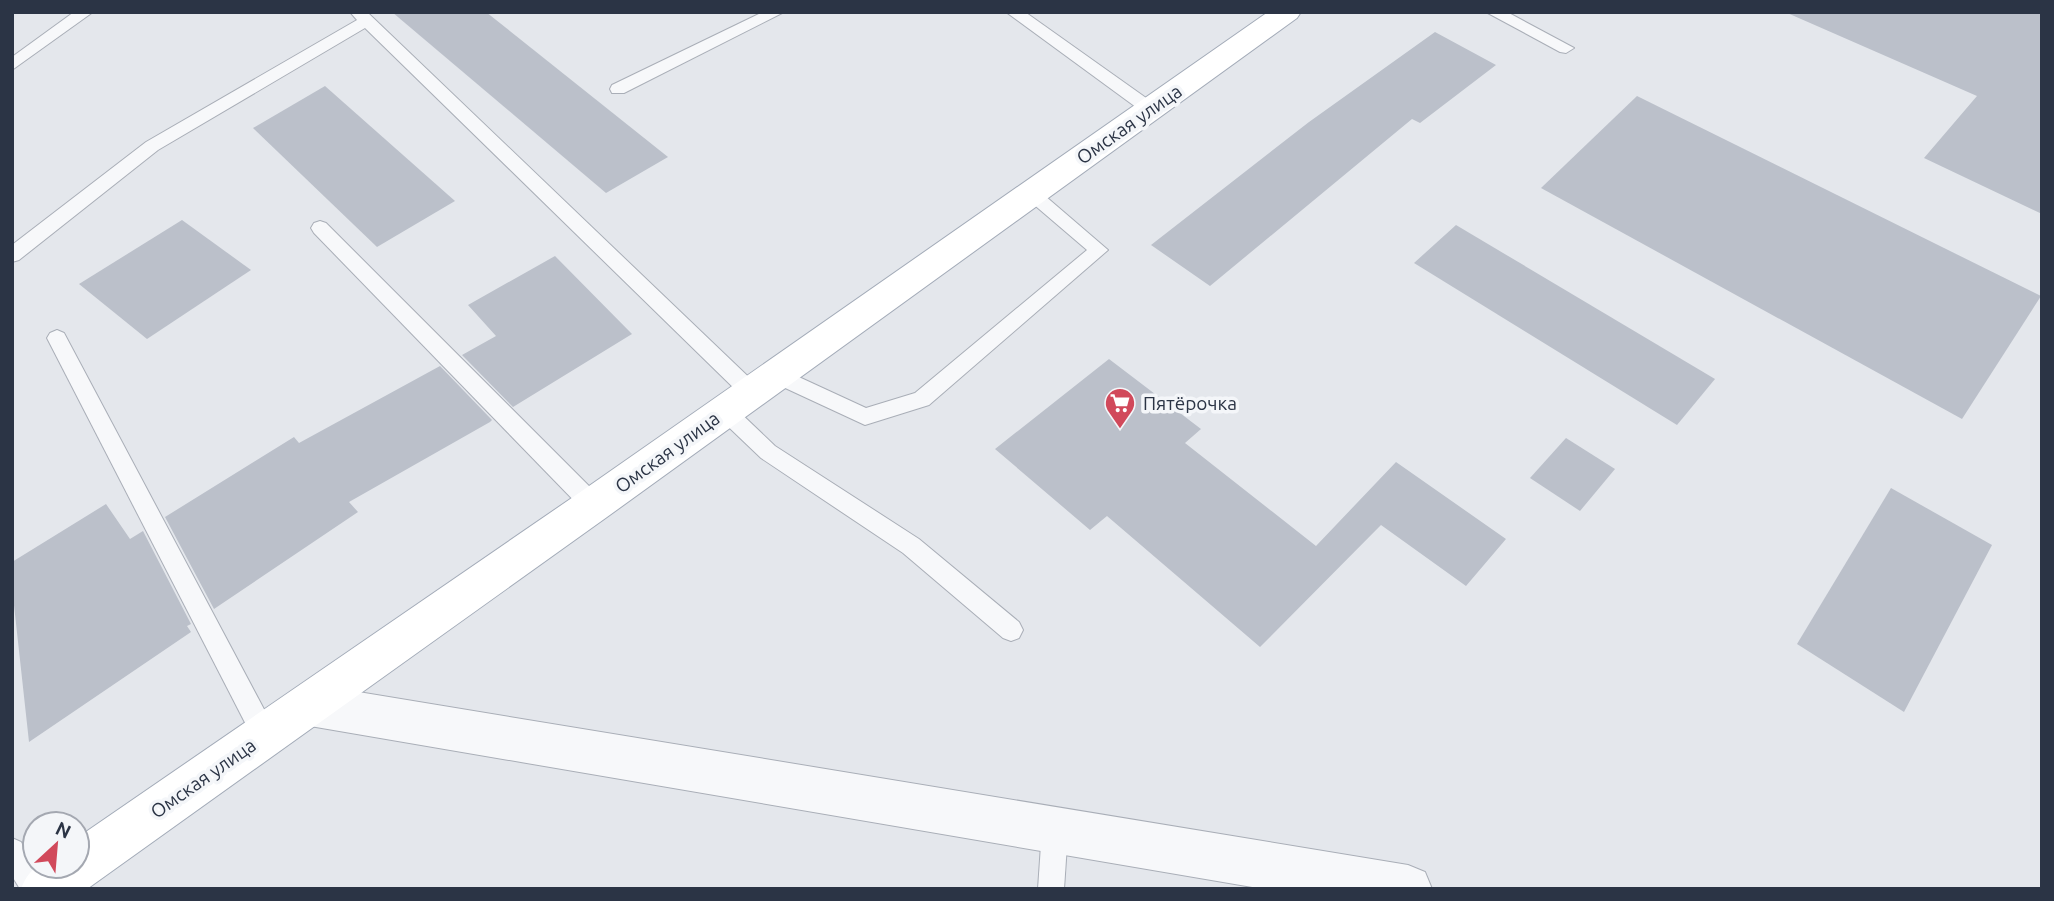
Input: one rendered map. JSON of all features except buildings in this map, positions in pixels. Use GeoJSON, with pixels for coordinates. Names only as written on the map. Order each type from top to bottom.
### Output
{"type":"FeatureCollection","features":[{"type":"Feature","properties":{"kind":"main road","name":"Омская улица"},"geometry":{"type":"LineString","coordinates":[[45,889],[310,705],[1287,12]]}},
{"type":"Feature","properties":{"kind":"street"},"geometry":{"type":"LineString","coordinates":[[310,705],[1408,889]]}},
{"type":"Feature","properties":{"kind":"lane"},"geometry":{"type":"LineString","coordinates":[[12,65],[85,12]]}},
{"type":"Feature","properties":{"kind":"lane"},"geometry":{"type":"LineString","coordinates":[[618,89],[776,12]]}},
{"type":"Feature","properties":{"kind":"lane"},"geometry":{"type":"LineString","coordinates":[[1014,12],[1150,109]]}},
{"type":"Feature","properties":{"kind":"lane"},"geometry":{"type":"LineString","coordinates":[[1494,12],[1566,48]]}},
{"type":"Feature","properties":{"kind":"lane"},"geometry":{"type":"LineString","coordinates":[[12,255],[152,146],[362,16],[750,392],[768,452],[911,546],[1010,630]]}},
{"type":"Feature","properties":{"kind":"lane"},"geometry":{"type":"LineString","coordinates":[[750,392],[865,417],[922,399],[1099,250],[1031,193]]}},
{"type":"Feature","properties":{"kind":"lane"},"geometry":{"type":"LineString","coordinates":[[320,228],[593,505]]}},
{"type":"Feature","properties":{"kind":"lane"},"geometry":{"type":"LineString","coordinates":[[57,338],[265,736]]}},
{"type":"Feature","properties":{"kind":"lane"},"geometry":{"type":"LineString","coordinates":[[1051,889],[1055,830]]}},
{"type":"Feature","properties":{"kind":"lane"},"geometry":{"type":"LineString","coordinates":[[12,851],[35,889]]}},
{"type":"Feature","properties":{"kind":"place","name":"Пятёрочка"},"geometry":{"type":"Point","coordinates":[1120,430]}}]}
